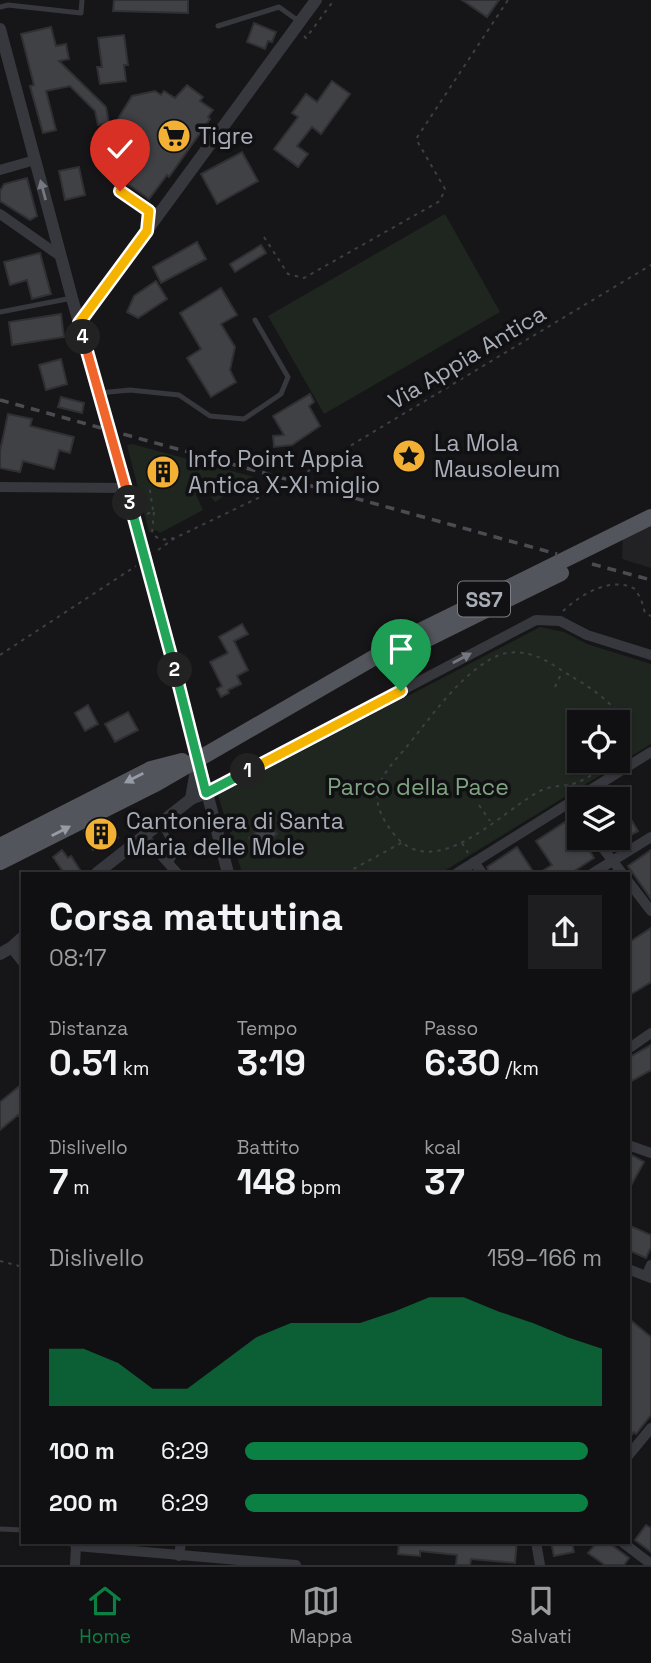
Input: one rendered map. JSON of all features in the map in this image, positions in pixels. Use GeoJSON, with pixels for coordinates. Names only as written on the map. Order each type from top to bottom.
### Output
{"type":"FeatureCollection","features":[{"type":"Feature","properties":{"kind":"main road","name":"SS7"},"geometry":{"type":"LineString","coordinates":[[0,862],[157,783],[420,631],[651,517]]}},
{"type":"Feature","properties":{"kind":"main road","name":"SS7"},"geometry":{"type":"LineString","coordinates":[[321,688],[426,641],[651,528]]}},
{"type":"Feature","properties":{"kind":"main road","name":"SS7"},"geometry":{"type":"LineString","coordinates":[[0,846],[151,769],[198,757]]}},
{"type":"Feature","properties":{"kind":"street"},"geometry":{"type":"LineString","coordinates":[[79,323],[316,0]]}},
{"type":"Feature","properties":{"kind":"street"},"geometry":{"type":"LineString","coordinates":[[0,29],[60,256],[135,518],[228,872]]}},
{"type":"Feature","properties":{"kind":"street"},"geometry":{"type":"LineString","coordinates":[[0,170],[35,160]]}},
{"type":"Feature","properties":{"kind":"street"},"geometry":{"type":"LineString","coordinates":[[0,214],[60,256]]}},
{"type":"Feature","properties":{"kind":"street"},"geometry":{"type":"LineString","coordinates":[[0,487],[125,488]]}},
{"type":"Feature","properties":{"kind":"street"},"geometry":{"type":"LineString","coordinates":[[98,872],[191,799],[536,620],[553,620],[587,635],[651,655]]}},
{"type":"Feature","properties":{"kind":"street"},"geometry":{"type":"LineString","coordinates":[[596,787],[651,752]]}},
{"type":"Feature","properties":{"kind":"street"},"geometry":{"type":"LineString","coordinates":[[191,799],[198,757]]}},
{"type":"Feature","properties":{"kind":"street"},"geometry":{"type":"LineString","coordinates":[[459,872],[567,805]]}},
{"type":"Feature","properties":{"kind":"street"},"geometry":{"type":"LineString","coordinates":[[144,836],[173,869]]}},
{"type":"Feature","properties":{"kind":"street"},"geometry":{"type":"LineString","coordinates":[[595,872],[651,837]]}},
{"type":"Feature","properties":{"kind":"street"},"geometry":{"type":"LineString","coordinates":[[604,850],[621,872]]}},
{"type":"Feature","properties":{"kind":"street"},"geometry":{"type":"LineString","coordinates":[[474,862],[481,872]]}},
{"type":"Feature","properties":{"kind":"street"},"geometry":{"type":"LineString","coordinates":[[630,884],[651,911]]}},
{"type":"Feature","properties":{"kind":"street"},"geometry":{"type":"LineString","coordinates":[[0,954],[21,939]]}},
{"type":"Feature","properties":{"kind":"street"},"geometry":{"type":"LineString","coordinates":[[12,947],[21,958]]}},
{"type":"Feature","properties":{"kind":"street"},"geometry":{"type":"LineString","coordinates":[[630,1048],[651,1033]]}},
{"type":"Feature","properties":{"kind":"street"},"geometry":{"type":"LineString","coordinates":[[630,1146],[651,1153]]}},
{"type":"Feature","properties":{"kind":"street"},"geometry":{"type":"LineString","coordinates":[[630,1270],[648,1277],[651,1265]]}},
{"type":"Feature","properties":{"kind":"street"},"geometry":{"type":"LineString","coordinates":[[630,1454],[651,1428]]}},
{"type":"Feature","properties":{"kind":"street"},"geometry":{"type":"LineString","coordinates":[[75,1565],[76,1544],[185,1559],[296,1565]]}},
{"type":"Feature","properties":{"kind":"street"},"geometry":{"type":"LineString","coordinates":[[536,1544],[540,1565]]}},
{"type":"Feature","properties":{"kind":"street"},"geometry":{"type":"LineString","coordinates":[[625,1544],[651,1564]]}},
{"type":"Feature","properties":{"kind":"lane"},"geometry":{"type":"LineString","coordinates":[[0,6],[81,13],[82,0]]}},
{"type":"Feature","properties":{"kind":"lane"},"geometry":{"type":"LineString","coordinates":[[218,26],[279,7],[300,22]]}},
{"type":"Feature","properties":{"kind":"lane"},"geometry":{"type":"LineString","coordinates":[[120,191],[149,211],[147,231]]}},
{"type":"Feature","properties":{"kind":"lane"},"geometry":{"type":"LineString","coordinates":[[0,312],[72,298]]}},
{"type":"Feature","properties":{"kind":"lane"},"geometry":{"type":"LineString","coordinates":[[98,393],[130,390],[179,395],[210,416],[243,419],[281,394],[288,377],[255,320]]}},
{"type":"Feature","properties":{"kind":"lane"},"geometry":{"type":"LineString","coordinates":[[160,823],[176,853],[173,869]]}},
{"type":"Feature","properties":{"kind":"lane"},"geometry":{"type":"LineString","coordinates":[[0,1529],[21,1530]]}},
{"type":"Feature","properties":{"kind":"path"},"geometry":{"type":"LineString","coordinates":[[264,237],[288,274],[304,278],[440,201],[444,189],[416,139],[508,0]]}},
{"type":"Feature","properties":{"kind":"path","name":"Via Appia Antica"},"geometry":{"type":"LineString","coordinates":[[300,476],[651,265]]}},
{"type":"Feature","properties":{"kind":"path"},"geometry":{"type":"LineString","coordinates":[[155,470],[150,491],[152,533],[162,541],[175,538]]}},
{"type":"Feature","properties":{"kind":"path"},"geometry":{"type":"LineString","coordinates":[[0,654],[175,538],[287,484]]}},
{"type":"Feature","properties":{"kind":"path"},"geometry":{"type":"LineString","coordinates":[[135,518],[153,511]]}},
{"type":"Feature","properties":{"kind":"path"},"geometry":{"type":"LineString","coordinates":[[553,620],[569,605],[600,588],[617,583],[635,589],[645,613],[651,616]]}},
{"type":"Feature","properties":{"kind":"path"},"geometry":{"type":"LineString","coordinates":[[592,773],[576,783],[539,791],[445,850],[425,852],[413,849],[403,842],[395,835],[382,814],[376,797],[378,786],[388,767],[471,671],[498,655],[519,652],[537,656],[601,694],[619,710]]}},
{"type":"Feature","properties":{"kind":"path"},"geometry":{"type":"LineString","coordinates":[[555,687],[562,671]]}},
{"type":"Feature","properties":{"kind":"path"},"geometry":{"type":"LineString","coordinates":[[630,725],[630,744]]}},
{"type":"Feature","properties":{"kind":"path"},"geometry":{"type":"LineString","coordinates":[[479,805],[491,822]]}},
{"type":"Feature","properties":{"kind":"path"},"geometry":{"type":"LineString","coordinates":[[348,872],[403,842]]}},
{"type":"Feature","properties":{"kind":"path"},"geometry":{"type":"LineString","coordinates":[[0,1261],[21,1266]]}},
{"type":"Feature","properties":{"kind":"shaded area"},"geometry":{"type":"Polygon","coordinates":[[[651,517],[651,568],[622,559],[623,530],[651,517]]]}},
{"type":"Feature","properties":{"kind":"green space"},"geometry":{"type":"Polygon","coordinates":[[[445,214],[500,312],[324,414],[268,316],[445,214]]]}},
{"type":"Feature","properties":{"kind":"green space"},"geometry":{"type":"Polygon","coordinates":[[[132,444],[254,477],[215,502],[201,483],[196,485],[196,495],[203,510],[160,533],[157,530],[149,532],[127,445],[132,444]]]}},
{"type":"Feature","properties":{"kind":"green space","name":"Parco della Pace"},"geometry":{"type":"Polygon","coordinates":[[[540,627],[564,632],[587,644],[651,664],[651,744],[630,757],[630,710],[567,710],[567,773],[604,773],[581,787],[567,787],[567,796],[443,872],[242,872],[218,795],[540,627]]]}},
{"type":"Feature","properties":{"kind":"building"},"geometry":{"type":"Polygon","coordinates":[[[114,0],[188,0],[188,13],[113,11],[114,0]]]}},
{"type":"Feature","properties":{"kind":"building"},"geometry":{"type":"Polygon","coordinates":[[[462,0],[499,0],[487,17],[462,0]]]}},
{"type":"Feature","properties":{"kind":"building"},"geometry":{"type":"Polygon","coordinates":[[[254,23],[276,32],[265,49],[247,42],[254,23]]]}},
{"type":"Feature","properties":{"kind":"building"},"geometry":{"type":"Polygon","coordinates":[[[51,27],[56,46],[66,44],[69,59],[59,61],[106,107],[109,123],[98,125],[95,111],[70,86],[46,91],[56,130],[43,133],[30,86],[34,85],[21,34],[51,27]]]}},
{"type":"Feature","properties":{"kind":"building"},"geometry":{"type":"Polygon","coordinates":[[[124,35],[128,65],[124,65],[126,81],[100,84],[97,67],[102,67],[98,38],[124,35]]]}},
{"type":"Feature","properties":{"kind":"building"},"geometry":{"type":"Polygon","coordinates":[[[332,81],[350,94],[321,134],[312,127],[297,146],[308,154],[298,167],[274,149],[298,117],[292,113],[306,94],[317,102],[332,81]]]}},
{"type":"Feature","properties":{"kind":"building"},"geometry":{"type":"Polygon","coordinates":[[[187,85],[203,97],[200,101],[213,110],[208,117],[210,119],[169,177],[167,175],[149,199],[128,184],[135,176],[131,174],[138,165],[134,163],[136,160],[106,138],[132,96],[155,91],[161,95],[164,91],[175,98],[187,85]]]}},
{"type":"Feature","properties":{"kind":"building"},"geometry":{"type":"Polygon","coordinates":[[[242,152],[258,181],[217,204],[201,174],[242,152]]]}},
{"type":"Feature","properties":{"kind":"building"},"geometry":{"type":"Polygon","coordinates":[[[79,167],[85,195],[65,200],[59,171],[79,167]]]}},
{"type":"Feature","properties":{"kind":"building"},"geometry":{"type":"Polygon","coordinates":[[[27,178],[37,216],[30,220],[0,201],[0,191],[4,184],[27,178]]]}},
{"type":"Feature","properties":{"kind":"building"},"geometry":{"type":"Polygon","coordinates":[[[197,242],[206,259],[161,283],[153,267],[197,242]]]}},
{"type":"Feature","properties":{"kind":"building"},"geometry":{"type":"Polygon","coordinates":[[[261,245],[266,253],[235,272],[230,264],[261,245]]]}},
{"type":"Feature","properties":{"kind":"building"},"geometry":{"type":"Polygon","coordinates":[[[40,253],[51,294],[32,299],[27,280],[10,285],[4,262],[40,253]]]}},
{"type":"Feature","properties":{"kind":"building"},"geometry":{"type":"Polygon","coordinates":[[[156,281],[167,299],[138,318],[127,312],[134,296],[156,281]]]}},
{"type":"Feature","properties":{"kind":"building"},"geometry":{"type":"Polygon","coordinates":[[[221,288],[237,315],[221,324],[235,347],[230,370],[236,382],[211,397],[187,358],[201,349],[180,313],[221,288]]]}},
{"type":"Feature","properties":{"kind":"building"},"geometry":{"type":"Polygon","coordinates":[[[61,314],[64,337],[12,345],[9,322],[61,314]]]}},
{"type":"Feature","properties":{"kind":"building"},"geometry":{"type":"Polygon","coordinates":[[[61,359],[67,384],[46,390],[39,365],[61,359]]]}},
{"type":"Feature","properties":{"kind":"building"},"geometry":{"type":"Polygon","coordinates":[[[310,394],[314,402],[309,406],[320,426],[292,445],[274,447],[273,436],[284,435],[273,416],[310,394]]]}},
{"type":"Feature","properties":{"kind":"building"},"geometry":{"type":"Polygon","coordinates":[[[61,397],[84,403],[82,413],[58,407],[61,397]]]}},
{"type":"Feature","properties":{"kind":"building"},"geometry":{"type":"Polygon","coordinates":[[[8,414],[32,419],[30,426],[74,437],[70,453],[59,450],[54,469],[23,461],[20,472],[0,468],[0,451],[8,414]]]}},
{"type":"Feature","properties":{"kind":"building"},"geometry":{"type":"Polygon","coordinates":[[[242,624],[248,634],[234,641],[248,670],[237,676],[241,684],[221,697],[217,689],[222,686],[210,662],[228,653],[219,637],[242,624]]]}},
{"type":"Feature","properties":{"kind":"building"},"geometry":{"type":"Polygon","coordinates":[[[88,705],[98,724],[85,731],[75,713],[88,705]]]}},
{"type":"Feature","properties":{"kind":"building"},"geometry":{"type":"Polygon","coordinates":[[[128,712],[138,730],[115,742],[105,724],[128,712]]]}},
{"type":"Feature","properties":{"kind":"building"},"geometry":{"type":"Polygon","coordinates":[[[630,818],[638,831],[630,835],[630,818]]]}},
{"type":"Feature","properties":{"kind":"building","name":"Cantoniera di Santa Maria delle Mole"},"geometry":{"type":"Polygon","coordinates":[[[109,819],[118,838],[93,850],[84,831],[109,819]]]}},
{"type":"Feature","properties":{"kind":"building"},"geometry":{"type":"Polygon","coordinates":[[[565,822],[567,850],[589,850],[594,858],[573,872],[541,872],[552,865],[536,841],[565,822]]]}},
{"type":"Feature","properties":{"kind":"building"},"geometry":{"type":"Polygon","coordinates":[[[267,823],[277,834],[258,849],[249,838],[267,823]]]}},
{"type":"Feature","properties":{"kind":"building"},"geometry":{"type":"Polygon","coordinates":[[[517,847],[533,872],[489,872],[487,867],[517,847]]]}},
{"type":"Feature","properties":{"kind":"building"},"geometry":{"type":"Polygon","coordinates":[[[62,850],[68,858],[71,856],[80,870],[63,872],[53,857],[62,850]]]}},
{"type":"Feature","properties":{"kind":"building"},"geometry":{"type":"Polygon","coordinates":[[[651,850],[651,899],[628,866],[651,850]]]}},
{"type":"Feature","properties":{"kind":"building"},"geometry":{"type":"Polygon","coordinates":[[[651,928],[651,982],[630,995],[630,942],[651,928]]]}},
{"type":"Feature","properties":{"kind":"building"},"geometry":{"type":"Polygon","coordinates":[[[651,1045],[651,1070],[630,1082],[630,1057],[651,1045]]]}},
{"type":"Feature","properties":{"kind":"building"},"geometry":{"type":"Polygon","coordinates":[[[21,1085],[21,1119],[18,1115],[0,1130],[0,1102],[21,1085]]]}},
{"type":"Feature","properties":{"kind":"building"},"geometry":{"type":"Polygon","coordinates":[[[630,1154],[644,1162],[630,1187],[630,1154]]]}},
{"type":"Feature","properties":{"kind":"building"},"geometry":{"type":"Polygon","coordinates":[[[630,1226],[651,1235],[651,1247],[646,1258],[630,1251],[630,1226]]]}},
{"type":"Feature","properties":{"kind":"building"},"geometry":{"type":"Polygon","coordinates":[[[630,1320],[651,1337],[651,1415],[636,1434],[634,1432],[630,1437],[630,1320]]]}},
{"type":"Feature","properties":{"kind":"building"},"geometry":{"type":"Polygon","coordinates":[[[646,1525],[651,1528],[651,1552],[635,1540],[646,1525]]]}},
{"type":"Feature","properties":{"kind":"building"},"geometry":{"type":"Polygon","coordinates":[[[399,1544],[517,1544],[515,1563],[471,1559],[470,1565],[456,1565],[457,1555],[420,1551],[420,1556],[398,1554],[399,1544]]]}},
{"type":"Feature","properties":{"kind":"building"},"geometry":{"type":"Polygon","coordinates":[[[551,1544],[572,1544],[574,1552],[554,1556],[551,1544]]]}},
{"type":"Feature","properties":{"kind":"building"},"geometry":{"type":"Polygon","coordinates":[[[595,1544],[611,1544],[629,1558],[624,1565],[605,1565],[588,1553],[595,1544]]]}},
{"type":"Feature","properties":{"kind":"railway"},"geometry":{"type":"LineString","coordinates":[[0,400],[557,554]]}},
{"type":"Feature","properties":{"kind":"railway"},"geometry":{"type":"LineString","coordinates":[[592,564],[651,580]]}},
{"type":"Feature","properties":{"kind":"place","name":"Tigre"},"geometry":{"type":"Point","coordinates":[174,136]}},
{"type":"Feature","properties":{"kind":"place","name":"La Mola Mausoleum"},"geometry":{"type":"Point","coordinates":[409,456]}},
{"type":"Feature","properties":{"kind":"place","name":"Info Point Appia Antica X-XI miglio"},"geometry":{"type":"Point","coordinates":[163,472]}},
{"type":"Feature","properties":{"kind":"place","name":"Cantoniera di Santa Maria delle Mole"},"geometry":{"type":"Point","coordinates":[101,834]}},
{"type":"Feature","properties":{"kind":"route"},"geometry":{"type":"LineString","coordinates":[[120,191],[149,211],[147,231],[79,323],[135,518],[206,793],[401,691]]}}]}
